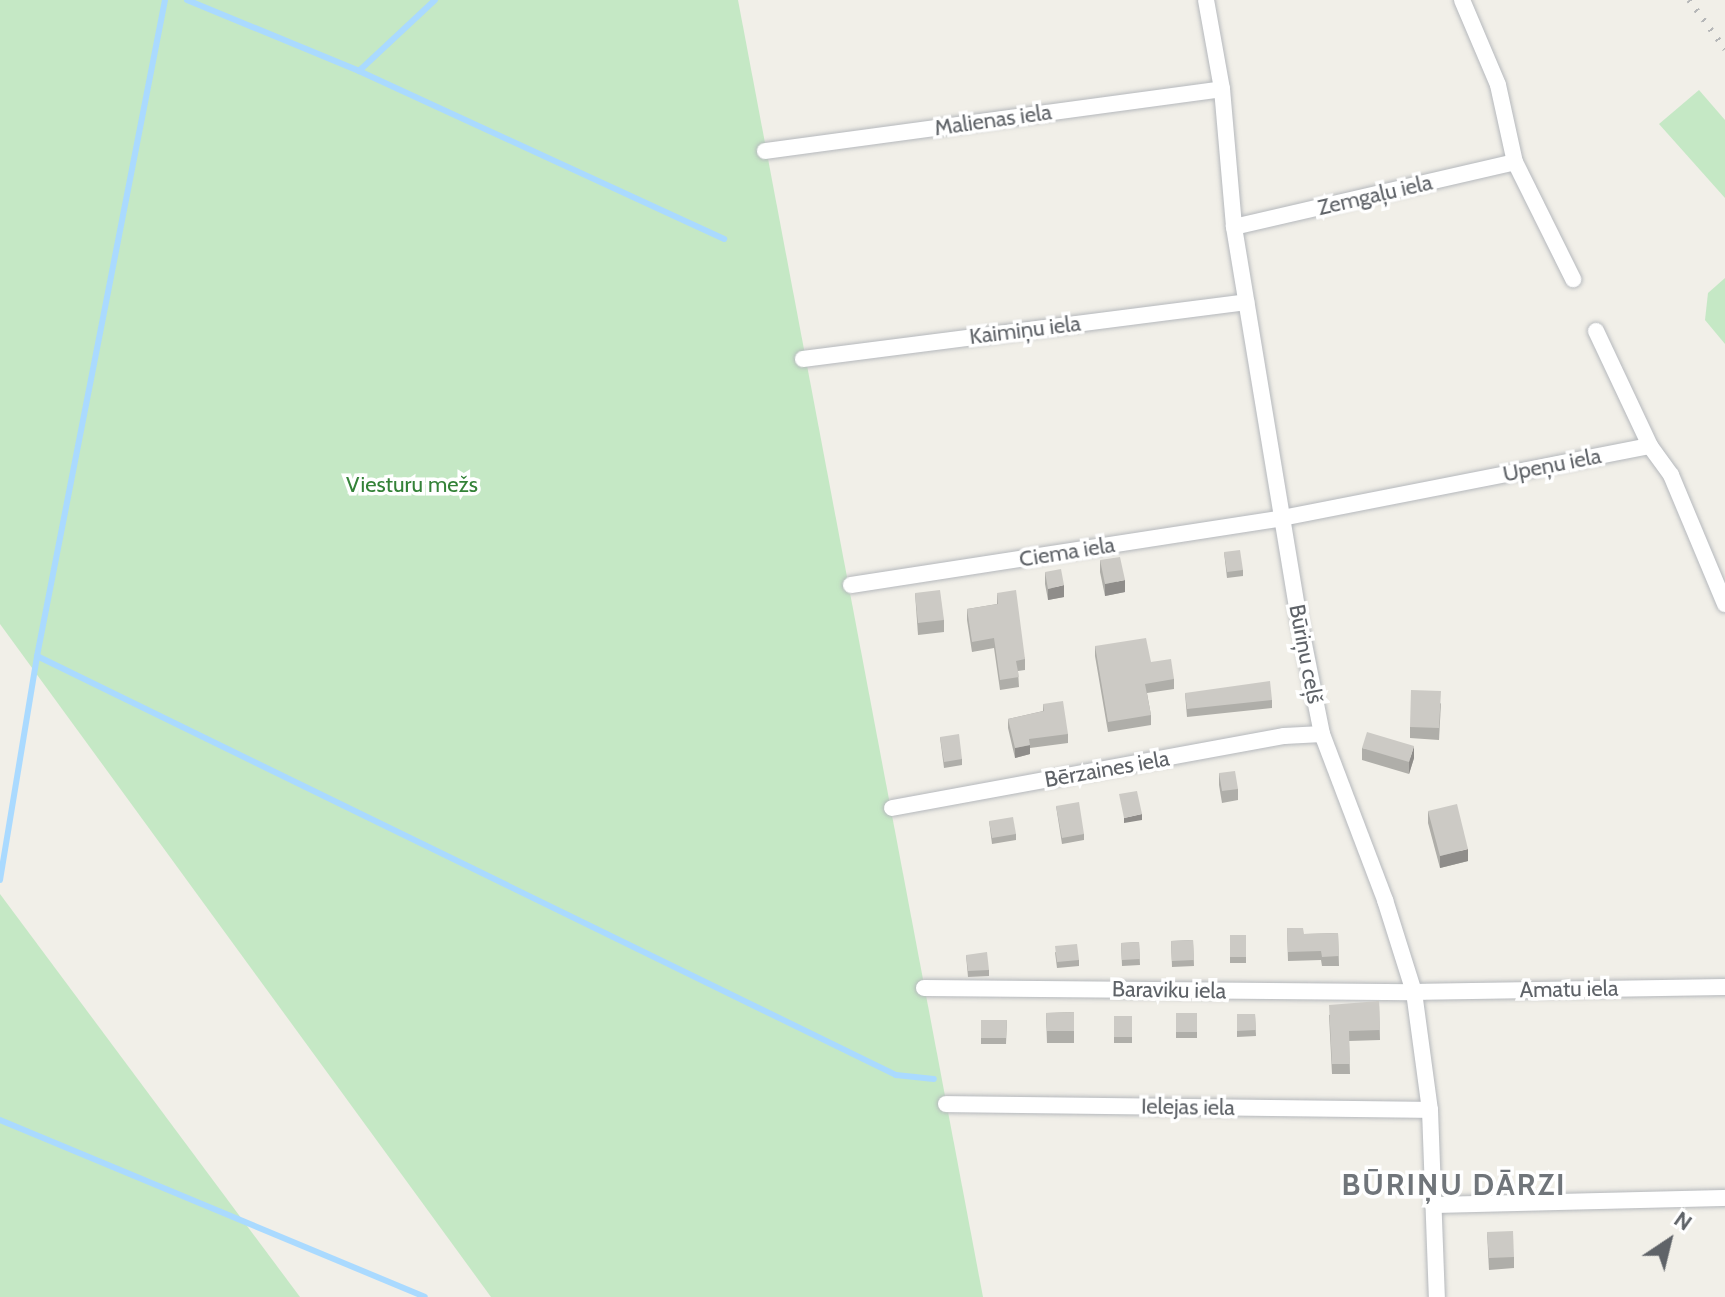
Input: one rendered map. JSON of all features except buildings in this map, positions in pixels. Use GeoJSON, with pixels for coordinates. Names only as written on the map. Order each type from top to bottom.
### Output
{"type":"FeatureCollection","features":[{"type":"Feature","properties":{"kind":"street","name":"Būriņu ceļš"},"geometry":{"type":"LineString","coordinates":[[1206,0],[1222,89],[1234,227],[1282,518],[1322,734],[1385,900],[1414,992],[1430,1110],[1437,1297]]}},
{"type":"Feature","properties":{"kind":"street"},"geometry":{"type":"LineString","coordinates":[[1462,0],[1498,85],[1515,162],[1573,279]]}},
{"type":"Feature","properties":{"kind":"street","name":"Malienas iela"},"geometry":{"type":"LineString","coordinates":[[765,151],[1222,89]]}},
{"type":"Feature","properties":{"kind":"street","name":"Zemgaļu iela"},"geometry":{"type":"LineString","coordinates":[[1234,227],[1515,162]]}},
{"type":"Feature","properties":{"kind":"street","name":"Kaimiņu iela"},"geometry":{"type":"LineString","coordinates":[[803,359],[1246,302]]}},
{"type":"Feature","properties":{"kind":"street"},"geometry":{"type":"LineString","coordinates":[[1596,331],[1650,446],[1671,475],[1725,604]]}},
{"type":"Feature","properties":{"kind":"street","name":"Upeņu iela"},"geometry":{"type":"LineString","coordinates":[[1282,518],[1650,446]]}},
{"type":"Feature","properties":{"kind":"street","name":"Ciema iela"},"geometry":{"type":"LineString","coordinates":[[851,585],[1282,518]]}},
{"type":"Feature","properties":{"kind":"street","name":"Bērzaines iela"},"geometry":{"type":"LineString","coordinates":[[892,808],[1284,736],[1322,734]]}},
{"type":"Feature","properties":{"kind":"street","name":"Amatu iela"},"geometry":{"type":"LineString","coordinates":[[1414,992],[1725,987]]}},
{"type":"Feature","properties":{"kind":"street","name":"Baraviku iela"},"geometry":{"type":"LineString","coordinates":[[924,988],[1414,992]]}},
{"type":"Feature","properties":{"kind":"street","name":"Ielejas iela"},"geometry":{"type":"LineString","coordinates":[[946,1104],[1430,1110]]}},
{"type":"Feature","properties":{"kind":"street"},"geometry":{"type":"LineString","coordinates":[[1433,1205],[1725,1198]]}},
{"type":"Feature","properties":{"kind":"green space","name":"Viesturu mežs"},"geometry":{"type":"Polygon","coordinates":[[[0,0],[738,0],[983,1297],[491,1297],[0,624],[0,0]]]}},
{"type":"Feature","properties":{"kind":"green space"},"geometry":{"type":"Polygon","coordinates":[[[1699,90],[1725,120],[1725,198],[1659,124],[1699,90]]]}},
{"type":"Feature","properties":{"kind":"green space"},"geometry":{"type":"Polygon","coordinates":[[[1725,278],[1725,344],[1705,320],[1708,293],[1725,278]]]}},
{"type":"Feature","properties":{"kind":"green space"},"geometry":{"type":"Polygon","coordinates":[[[0,894],[300,1297],[0,1297],[0,894]]]}},
{"type":"Feature","properties":{"kind":"waterway"},"geometry":{"type":"LineString","coordinates":[[0,880],[37,656],[165,0]]}},
{"type":"Feature","properties":{"kind":"waterway"},"geometry":{"type":"LineString","coordinates":[[187,0],[359,71],[724,239]]}},
{"type":"Feature","properties":{"kind":"waterway"},"geometry":{"type":"LineString","coordinates":[[359,71],[435,0]]}},
{"type":"Feature","properties":{"kind":"waterway"},"geometry":{"type":"LineString","coordinates":[[37,656],[896,1075],[934,1079]]}},
{"type":"Feature","properties":{"kind":"waterway"},"geometry":{"type":"LineString","coordinates":[[0,1120],[425,1297]]}},
{"type":"Feature","properties":{"kind":"railway"},"geometry":{"type":"LineString","coordinates":[[1689,0],[1725,49]]}},
{"type":"Feature","properties":{"kind":"district","name":"BŪRIŅU DĀRZI"},"geometry":{"type":"Point","coordinates":[1454,1185]}}]}
